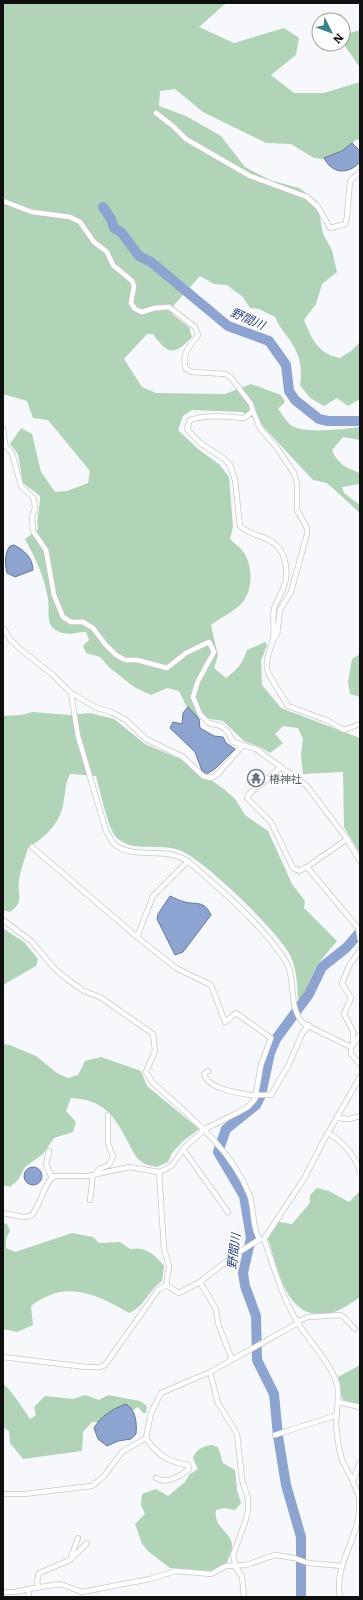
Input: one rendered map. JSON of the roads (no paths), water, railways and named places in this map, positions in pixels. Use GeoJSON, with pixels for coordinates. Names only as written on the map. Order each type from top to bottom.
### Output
{"type":"FeatureCollection","features":[{"type":"Feature","properties":{"kind":"street"},"geometry":{"type":"LineString","coordinates":[[156,113],[173,126],[186,139],[250,176],[307,197],[318,207],[330,228],[344,224],[347,217],[350,181],[360,172]]}},
{"type":"Feature","properties":{"kind":"street"},"geometry":{"type":"LineString","coordinates":[[3,201],[32,212],[70,216],[80,222],[94,242],[107,252],[113,265],[132,281],[134,286],[131,303],[134,309],[142,312],[155,308],[169,307],[195,327],[198,335],[184,354],[186,369],[192,372],[226,374],[232,379],[251,404],[252,411],[260,428],[277,448],[294,473],[297,483],[297,510],[307,528],[307,534],[291,592],[280,610],[277,635],[274,638],[267,657],[267,669],[288,706],[326,720],[344,730],[360,724]]}},
{"type":"Feature","properties":{"kind":"street"},"geometry":{"type":"LineString","coordinates":[[252,411],[244,418],[196,418],[190,420],[187,429],[200,443],[223,458],[230,466],[235,480],[240,526],[245,531],[264,538],[277,546],[285,559],[287,574],[285,586],[274,608],[274,638]]}},
{"type":"Feature","properties":{"kind":"street"},"geometry":{"type":"LineString","coordinates":[[3,428],[5,445],[12,453],[21,486],[34,499],[35,508],[32,517],[33,531],[46,550],[54,595],[63,617],[71,622],[83,622],[93,628],[105,644],[116,655],[125,660],[137,660],[167,668],[186,653],[209,642],[214,652],[198,681],[193,697],[200,714],[209,723],[221,726],[228,732],[233,742],[242,746],[256,749],[280,768],[307,786],[347,839],[360,861]]}},
{"type":"Feature","properties":{"kind":"street"},"geometry":{"type":"LineString","coordinates":[[3,628],[10,639],[20,649],[53,675],[71,693],[95,707],[126,720],[146,739],[183,757],[203,776],[211,778],[218,775],[242,746]]}},
{"type":"Feature","properties":{"kind":"street"},"geometry":{"type":"LineString","coordinates":[[71,693],[78,736],[106,831],[114,843],[125,850],[176,855],[188,861],[248,915],[281,954],[289,967],[294,1008],[299,1018],[309,1025],[352,1045]]}},
{"type":"Feature","properties":{"kind":"street"},"geometry":{"type":"LineString","coordinates":[[280,768],[249,794],[247,798],[270,822],[293,868],[298,871],[307,867],[347,839]]}},
{"type":"Feature","properties":{"kind":"street"},"geometry":{"type":"LineString","coordinates":[[32,847],[137,938],[176,968],[211,985],[225,1022],[236,1013],[271,1038],[261,1065],[255,1096],[248,1106],[205,1129],[183,1149],[172,1165],[159,1172],[129,1167],[95,1174],[65,1175],[52,1178]]}},
{"type":"Feature","properties":{"kind":"street"},"geometry":{"type":"LineString","coordinates":[[137,938],[153,896],[188,861]]}},
{"type":"Feature","properties":{"kind":"street"},"geometry":{"type":"LineString","coordinates":[[307,867],[358,928],[360,940]]}},
{"type":"Feature","properties":{"kind":"street"},"geometry":{"type":"LineString","coordinates":[[3,920],[31,941],[55,969],[67,979],[84,991],[100,997],[153,1034],[155,1051],[146,1072],[152,1082],[205,1129],[231,1162],[249,1195],[255,1231],[262,1239],[286,1299],[297,1322],[327,1364],[337,1382],[338,1440],[343,1460],[353,1480],[359,1498],[359,1526],[342,1566],[338,1588],[340,1597]]}},
{"type":"Feature","properties":{"kind":"street"},"geometry":{"type":"LineString","coordinates":[[360,950],[349,966],[342,983],[351,998],[344,1014],[353,1031],[351,1054],[360,1064]]}},
{"type":"Feature","properties":{"kind":"street"},"geometry":{"type":"LineString","coordinates":[[208,1071],[204,1074],[205,1078],[212,1085],[255,1096],[271,1095],[288,1066],[303,1032],[309,1025]]}},
{"type":"Feature","properties":{"kind":"street"},"geometry":{"type":"LineString","coordinates":[[352,1045],[360,1036]]}},
{"type":"Feature","properties":{"kind":"street"},"geometry":{"type":"LineString","coordinates":[[166,1285],[179,1293],[200,1282],[262,1239],[305,1177],[336,1118],[360,1077]]}},
{"type":"Feature","properties":{"kind":"street"},"geometry":{"type":"LineString","coordinates":[[90,1200],[95,1174],[99,1169],[109,1165],[113,1157],[108,1143],[108,1115]]}},
{"type":"Feature","properties":{"kind":"street"},"geometry":{"type":"LineString","coordinates":[[336,1118],[349,1119],[360,1116]]}},
{"type":"Feature","properties":{"kind":"street"},"geometry":{"type":"LineString","coordinates":[[328,1133],[337,1138],[348,1149],[357,1161],[360,1171]]}},
{"type":"Feature","properties":{"kind":"street"},"geometry":{"type":"LineString","coordinates":[[183,1149],[228,1212]]}},
{"type":"Feature","properties":{"kind":"street"},"geometry":{"type":"LineString","coordinates":[[3,1213],[22,1217],[31,1216],[36,1211],[52,1178],[46,1164],[49,1151]]}},
{"type":"Feature","properties":{"kind":"street"},"geometry":{"type":"LineString","coordinates":[[3,1357],[86,1367],[100,1368],[105,1365],[158,1290],[166,1285],[169,1266],[164,1249],[159,1172]]}},
{"type":"Feature","properties":{"kind":"street"},"geometry":{"type":"LineString","coordinates":[[200,1282],[216,1309],[218,1323],[232,1360]]}},
{"type":"Feature","properties":{"kind":"street"},"geometry":{"type":"LineString","coordinates":[[156,1478],[158,1480],[171,1479],[189,1469],[188,1466],[164,1458],[157,1453],[146,1438],[151,1413],[161,1393],[210,1372],[308,1317],[340,1315],[355,1330]]}},
{"type":"Feature","properties":{"kind":"street"},"geometry":{"type":"LineString","coordinates":[[210,1372],[218,1403],[237,1434],[242,1479],[248,1499],[248,1511],[233,1555],[236,1567],[242,1577],[244,1597]]}},
{"type":"Feature","properties":{"kind":"street"},"geometry":{"type":"LineString","coordinates":[[338,1402],[360,1407]]}},
{"type":"Feature","properties":{"kind":"street"},"geometry":{"type":"LineString","coordinates":[[275,1434],[337,1415]]}},
{"type":"Feature","properties":{"kind":"street"},"geometry":{"type":"LineString","coordinates":[[3,1494],[24,1494],[92,1486],[104,1476],[122,1452],[146,1438]]}},
{"type":"Feature","properties":{"kind":"street"},"geometry":{"type":"LineString","coordinates":[[353,1480],[360,1462]]}},
{"type":"Feature","properties":{"kind":"street"},"geometry":{"type":"LineString","coordinates":[[70,1560],[78,1538]]}},
{"type":"Feature","properties":{"kind":"street"},"geometry":{"type":"LineString","coordinates":[[40,1587],[37,1582],[39,1573],[70,1560],[87,1543]]}},
{"type":"Feature","properties":{"kind":"street"},"geometry":{"type":"LineString","coordinates":[[3,1592],[16,1592],[60,1584],[82,1592],[150,1579],[176,1571],[211,1574],[226,1566],[236,1567],[246,1565],[275,1555],[294,1558],[308,1563],[342,1566]]}},
{"type":"Feature","properties":{"kind":"street"},"geometry":{"type":"LineString","coordinates":[[28,1589],[29,1597]]}},
{"type":"Feature","properties":{"kind":"water"},"geometry":{"type":"Polygon","coordinates":[[[352,143],[360,151],[360,162],[355,166],[345,171],[340,171],[331,167],[327,163],[324,158],[342,151],[352,143]]]}},
{"type":"Feature","properties":{"kind":"water"},"geometry":{"type":"Polygon","coordinates":[[[14,545],[21,549],[30,558],[33,566],[33,570],[15,577],[7,573],[5,563],[8,549],[10,546],[14,545]]]}},
{"type":"Feature","properties":{"kind":"water"},"geometry":{"type":"Polygon","coordinates":[[[188,707],[199,719],[200,728],[214,736],[223,737],[226,743],[235,749],[216,768],[207,774],[202,771],[195,752],[170,728],[173,722],[182,724],[183,713],[188,707]]]}},
{"type":"Feature","properties":{"kind":"water"},"geometry":{"type":"Polygon","coordinates":[[[170,896],[183,902],[203,905],[211,915],[183,952],[175,955],[157,919],[158,914],[170,896]]]}},
{"type":"Feature","properties":{"kind":"water"},"geometry":{"type":"Polygon","coordinates":[[[29,1167],[37,1167],[42,1172],[40,1183],[37,1185],[29,1185],[24,1180],[24,1172],[29,1167]]]}},
{"type":"Feature","properties":{"kind":"water"},"geometry":{"type":"Polygon","coordinates":[[[126,1404],[134,1413],[136,1434],[131,1439],[118,1441],[107,1446],[98,1439],[94,1428],[107,1413],[126,1404]]]}},
{"type":"Feature","properties":{"kind":"waterway","name":"野間川"},"geometry":{"type":"LineString","coordinates":[[103,207],[111,219],[114,228],[121,232],[139,256],[151,262],[228,326],[269,341],[286,365],[289,391],[295,400],[319,419],[328,421],[360,421]]}},
{"type":"Feature","properties":{"kind":"waterway","name":"野間川"},"geometry":{"type":"LineString","coordinates":[[301,1597],[301,1537],[286,1485],[278,1436],[274,1394],[257,1360],[256,1316],[245,1286],[243,1273],[251,1238],[244,1196],[218,1152],[226,1129],[256,1105],[261,1095],[270,1053],[276,1039],[309,994],[322,967],[346,948],[360,932]]}},
{"type":"Feature","properties":{"kind":"place","name":"椿神社"},"geometry":{"type":"Point","coordinates":[256,778]}}]}
